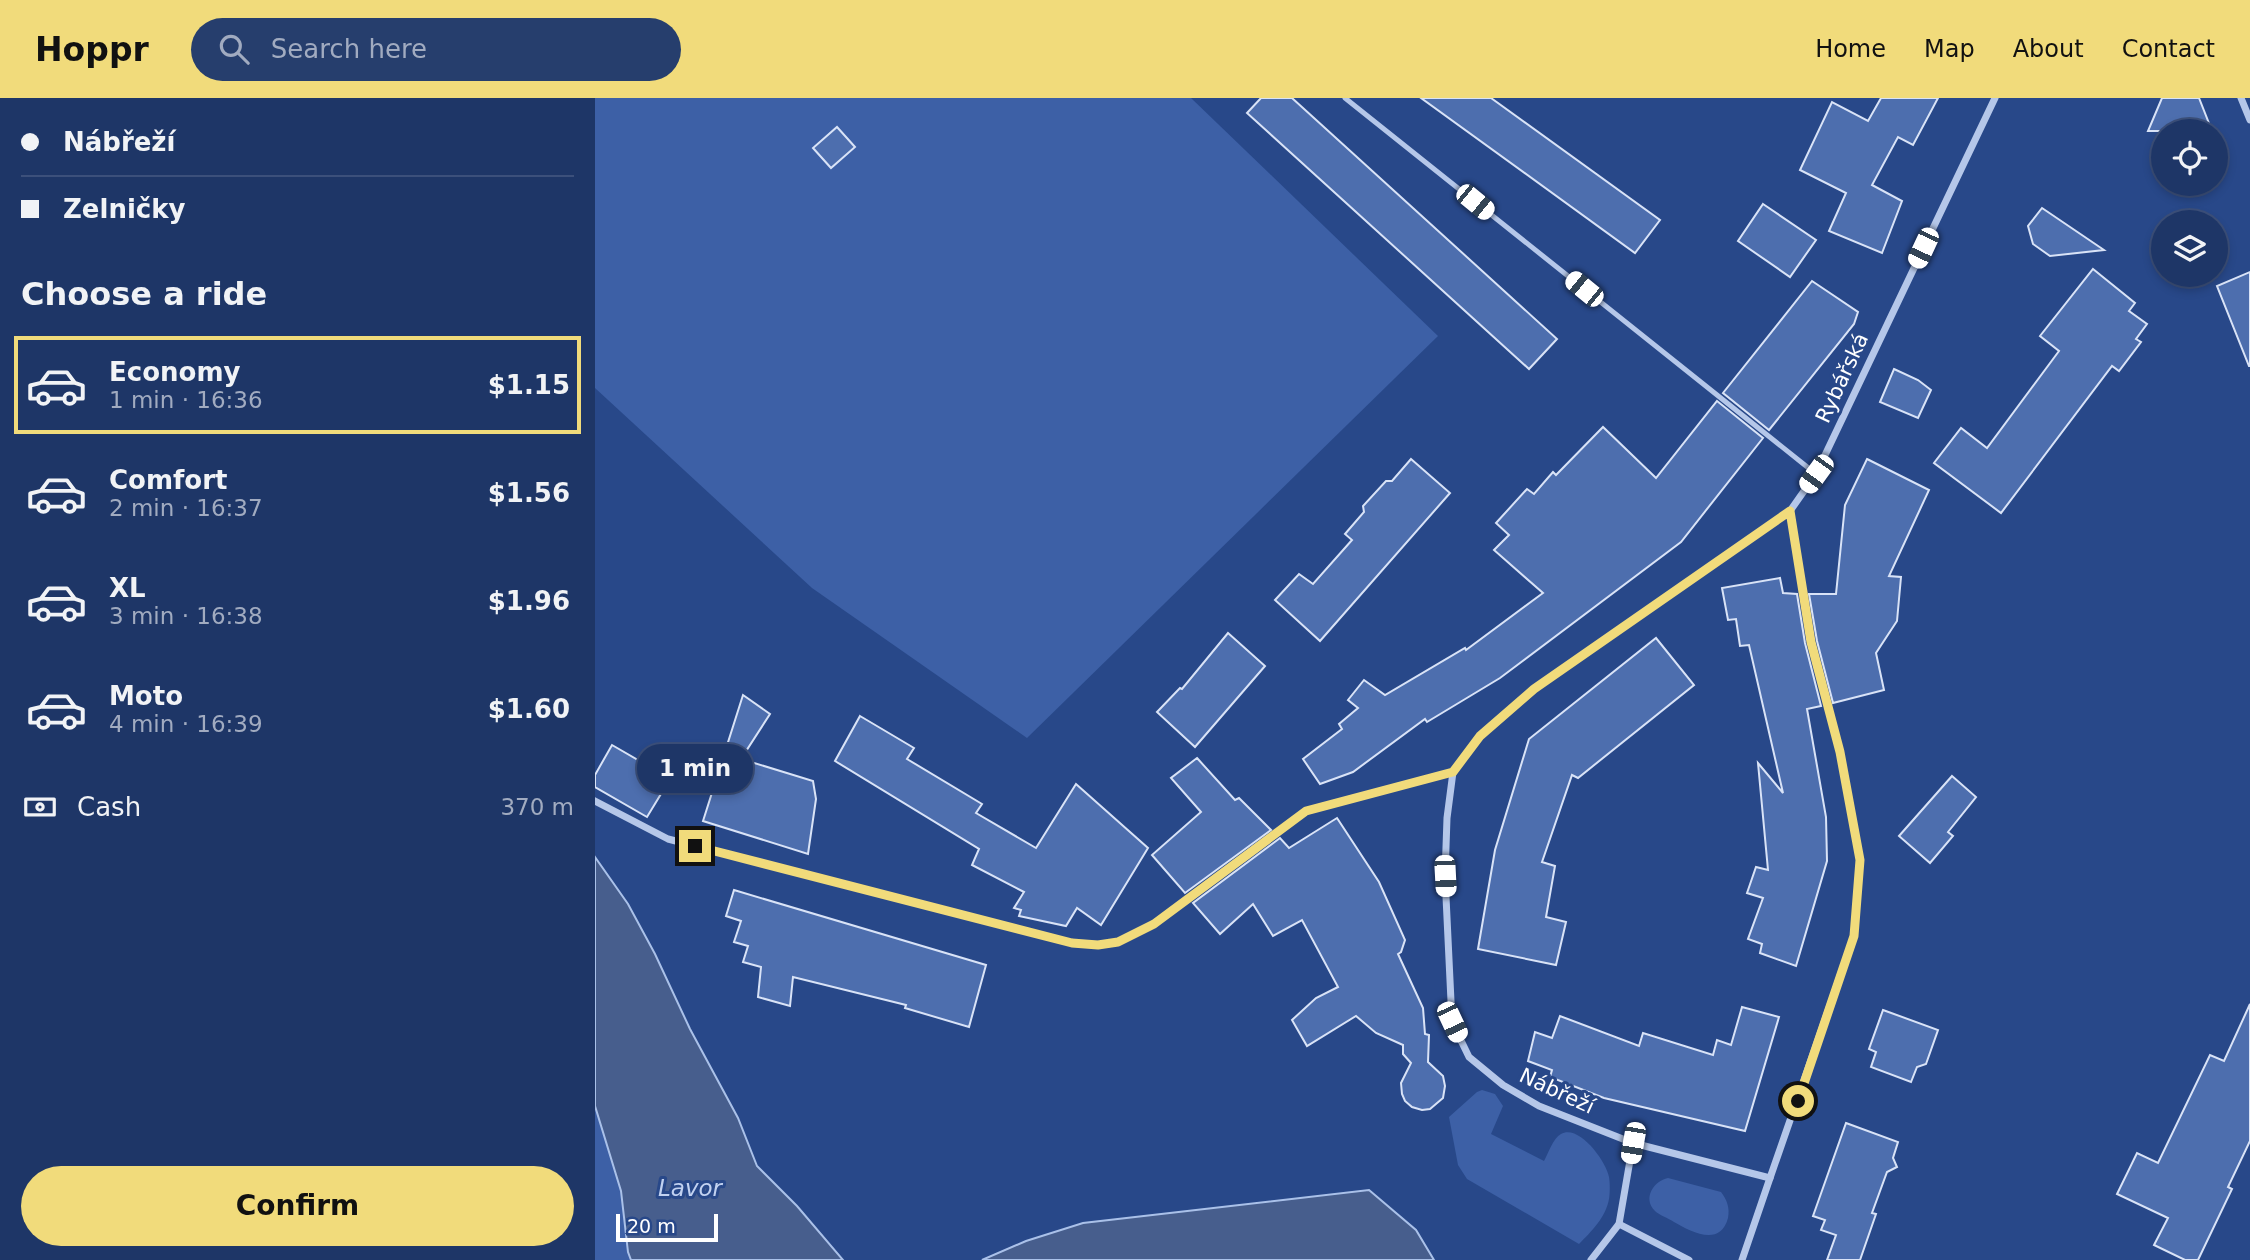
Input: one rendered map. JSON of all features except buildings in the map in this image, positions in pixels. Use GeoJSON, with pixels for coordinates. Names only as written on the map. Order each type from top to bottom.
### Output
{"type":"FeatureCollection","features":[{"type":"Feature","properties":{"kind":"street","name":"Rybářská"},"geometry":{"type":"LineString","coordinates":[[1453,772],[1480,736],[1534,689],[1790,511],[1816,474],[1995,98]]}},
{"type":"Feature","properties":{"kind":"street"},"geometry":{"type":"LineString","coordinates":[[2241,98],[2250,120]]}},
{"type":"Feature","properties":{"kind":"street"},"geometry":{"type":"LineString","coordinates":[[1742,1260],[1854,936],[1860,860],[1840,752],[1811,642],[1790,511]]}},
{"type":"Feature","properties":{"kind":"street"},"geometry":{"type":"LineString","coordinates":[[595,801],[668,839],[1072,943],[1098,945],[1118,942],[1154,924],[1306,811],[1453,772]]}},
{"type":"Feature","properties":{"kind":"street","name":"Nábřeží"},"geometry":{"type":"LineString","coordinates":[[1453,772],[1447,818],[1445,876],[1452,1022],[1469,1057],[1503,1085],[1539,1106],[1633,1143],[1770,1178]]}},
{"type":"Feature","properties":{"kind":"street"},"geometry":{"type":"LineString","coordinates":[[1591,1260],[1619,1224],[1633,1143]]}},
{"type":"Feature","properties":{"kind":"street"},"geometry":{"type":"LineString","coordinates":[[1619,1224],[1689,1260]]}},
{"type":"Feature","properties":{"kind":"lane"},"geometry":{"type":"LineString","coordinates":[[1345,98],[1816,474]]}},
{"type":"Feature","properties":{"kind":"shaded area"},"geometry":{"type":"Polygon","coordinates":[[[595,98],[1191,98],[1438,336],[1027,738],[812,588],[595,388],[595,98]]]}},
{"type":"Feature","properties":{"kind":"shaded area"},"geometry":{"type":"Polygon","coordinates":[[[1482,1090],[1495,1094],[1503,1106],[1491,1134],[1544,1161],[1561,1134],[1576,1134],[1591,1146],[1603,1162],[1609,1179],[1610,1194],[1607,1206],[1597,1224],[1579,1244],[1467,1179],[1458,1165],[1449,1117],[1482,1090]]]}},
{"type":"Feature","properties":{"kind":"shaded area"},"geometry":{"type":"Polygon","coordinates":[[[595,1106],[621,1191],[631,1260],[595,1260],[595,1106]]]}},
{"type":"Feature","properties":{"kind":"shaded area"},"geometry":{"type":"Polygon","coordinates":[[[1668,1178],[1721,1192],[1729,1211],[1724,1227],[1718,1233],[1704,1235],[1655,1211],[1650,1201],[1651,1191],[1654,1186],[1668,1178]]]}},
{"type":"Feature","properties":{"kind":"water","name":"Lavor"},"geometry":{"type":"Polygon","coordinates":[[[595,857],[628,904],[655,954],[690,1029],[738,1118],[757,1166],[797,1206],[843,1260],[631,1260],[621,1191],[595,1106],[595,857]]]}},
{"type":"Feature","properties":{"kind":"water"},"geometry":{"type":"Polygon","coordinates":[[[1369,1190],[1416,1230],[1434,1260],[982,1260],[1026,1241],[1083,1223],[1369,1190]]]}},
{"type":"Feature","properties":{"kind":"route"},"geometry":{"type":"LineString","coordinates":[[695,846],[1072,943],[1098,945],[1118,942],[1154,924],[1306,811],[1453,772],[1480,736],[1534,689],[1790,511],[1811,642],[1840,752],[1860,860],[1854,936],[1798,1101]]}}]}
